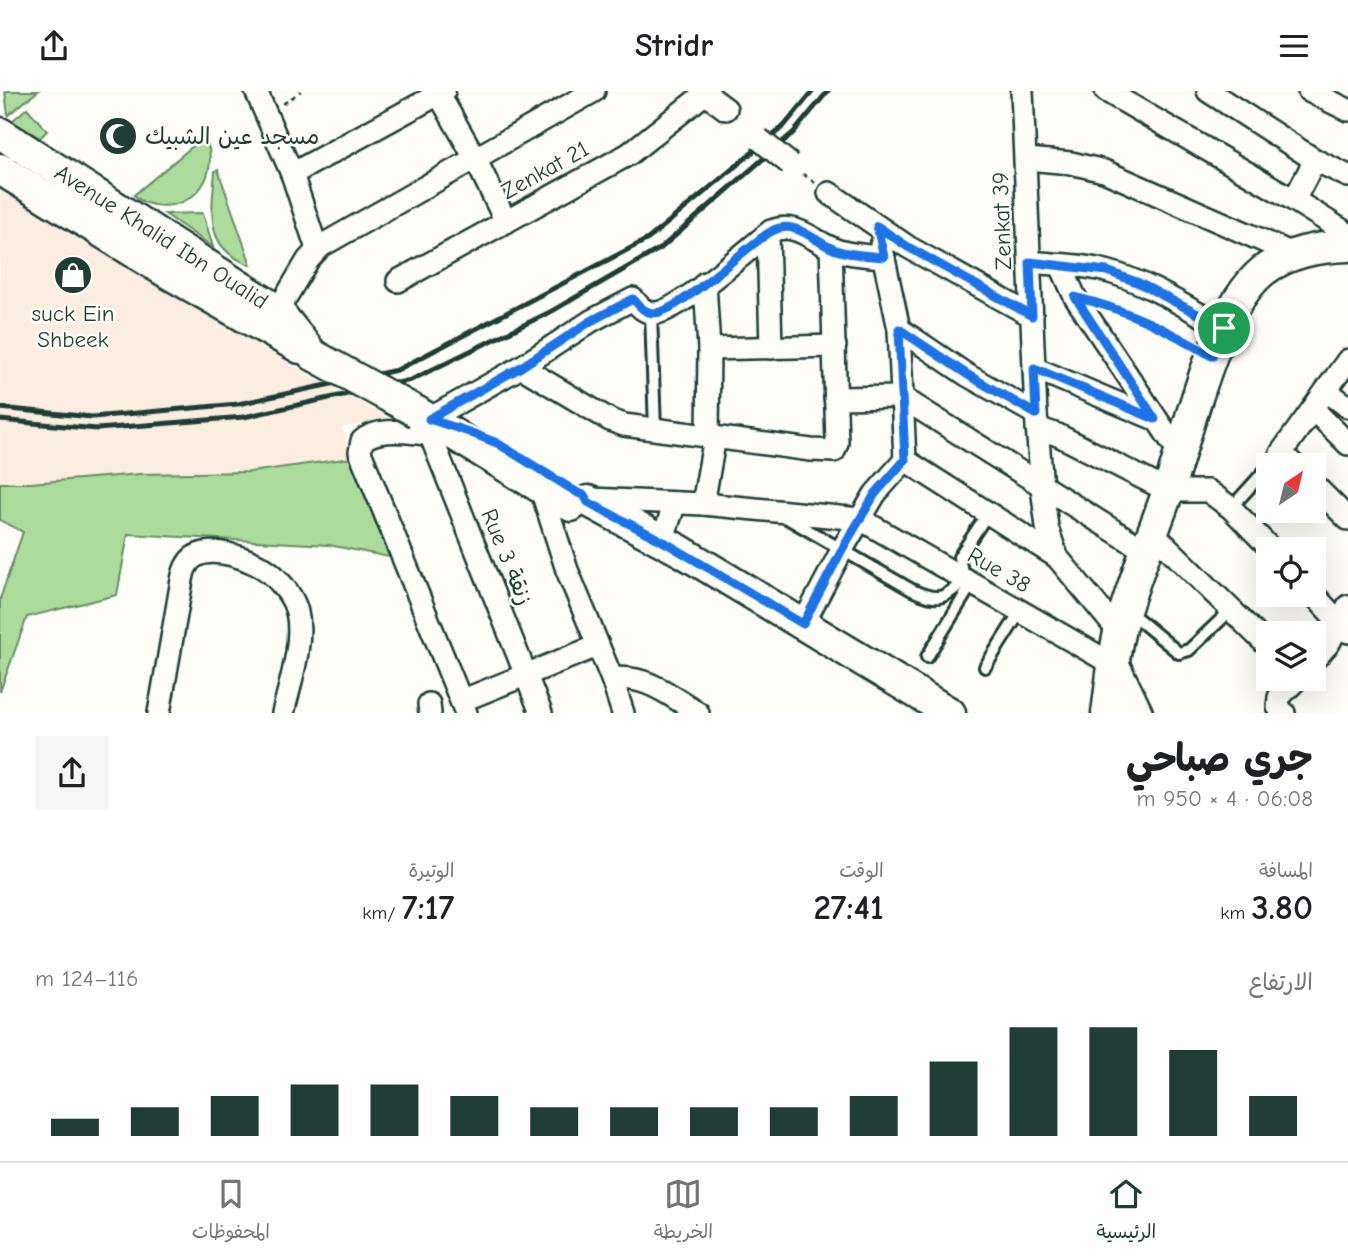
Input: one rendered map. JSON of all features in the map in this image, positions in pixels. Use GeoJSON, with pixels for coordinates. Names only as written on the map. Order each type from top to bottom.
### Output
{"type":"FeatureCollection","features":[{"type":"Feature","properties":{"kind":"main road","name":"Avenue Khalid Ibn Oualid"},"geometry":{"type":"LineString","coordinates":[[0,133],[272,320],[313,355],[541,489],[581,502],[666,543],[950,713]]}},
{"type":"Feature","properties":{"kind":"main road","name":"Avenue Khalid Ibn Oualid"},"geometry":{"type":"LineString","coordinates":[[0,169],[168,273],[272,320]]}},
{"type":"Feature","properties":{"kind":"main road"},"geometry":{"type":"LineString","coordinates":[[1107,713],[1122,621],[1212,356],[1224,328],[1246,291],[1263,272],[1293,254],[1329,246],[1348,246]]}},
{"type":"Feature","properties":{"kind":"main road","name":"Avenue Khalid Ibn Oualid"},"geometry":{"type":"LineString","coordinates":[[425,422],[469,432],[497,443],[581,502],[913,713]]}},
{"type":"Feature","properties":{"kind":"main road"},"geometry":{"type":"LineString","coordinates":[[1114,665],[1137,713]]}},
{"type":"Feature","properties":{"kind":"street"},"geometry":{"type":"LineString","coordinates":[[256,91],[292,174],[317,249]]}},
{"type":"Feature","properties":{"kind":"street"},"geometry":{"type":"LineString","coordinates":[[272,320],[317,249],[594,91]]}},
{"type":"Feature","properties":{"kind":"street","name":"Zenkat 39"},"geometry":{"type":"LineString","coordinates":[[1022,91],[1037,421],[1042,487],[1048,527],[1057,557]]}},
{"type":"Feature","properties":{"kind":"street"},"geometry":{"type":"LineString","coordinates":[[1107,91],[1348,234]]}},
{"type":"Feature","properties":{"kind":"street"},"geometry":{"type":"LineString","coordinates":[[1208,91],[1315,160],[1348,176]]}},
{"type":"Feature","properties":{"kind":"street"},"geometry":{"type":"LineString","coordinates":[[1309,91],[1339,101]]}},
{"type":"Feature","properties":{"kind":"street"},"geometry":{"type":"LineString","coordinates":[[292,174],[440,92],[506,222]]}},
{"type":"Feature","properties":{"kind":"street"},"geometry":{"type":"LineString","coordinates":[[705,92],[726,110]]}},
{"type":"Feature","properties":{"kind":"street","name":"Zenkat 21"},"geometry":{"type":"LineString","coordinates":[[398,281],[629,154],[705,92]]}},
{"type":"Feature","properties":{"kind":"street"},"geometry":{"type":"LineString","coordinates":[[760,139],[790,164]]}},
{"type":"Feature","properties":{"kind":"street"},"geometry":{"type":"LineString","coordinates":[[1027,159],[1071,163],[1104,171],[1293,254]]}},
{"type":"Feature","properties":{"kind":"street"},"geometry":{"type":"LineString","coordinates":[[1294,200],[1315,160]]}},
{"type":"Feature","properties":{"kind":"street"},"geometry":{"type":"LineString","coordinates":[[829,193],[908,247],[1032,316]]}},
{"type":"Feature","properties":{"kind":"street"},"geometry":{"type":"LineString","coordinates":[[803,624],[860,519],[880,487],[905,460],[899,329],[877,226]]}},
{"type":"Feature","properties":{"kind":"street"},"geometry":{"type":"LineString","coordinates":[[597,646],[525,675],[463,707],[359,452],[362,441],[372,434],[425,422],[521,367],[591,321],[633,299],[642,309],[651,313],[668,309],[768,234],[780,228],[793,228],[831,248],[853,254],[884,257]]}},
{"type":"Feature","properties":{"kind":"street"},"geometry":{"type":"LineString","coordinates":[[768,234],[771,348]]}},
{"type":"Feature","properties":{"kind":"street"},"geometry":{"type":"LineString","coordinates":[[521,367],[615,422],[654,430],[834,451],[838,443],[831,248]]}},
{"type":"Feature","properties":{"kind":"street"},"geometry":{"type":"LineString","coordinates":[[1030,262],[1107,271],[1139,283],[1224,328]]}},
{"type":"Feature","properties":{"kind":"street"},"geometry":{"type":"LineString","coordinates":[[1061,266],[1075,297],[1180,454]]}},
{"type":"Feature","properties":{"kind":"street"},"geometry":{"type":"LineString","coordinates":[[703,504],[711,436],[705,283]]}},
{"type":"Feature","properties":{"kind":"street"},"geometry":{"type":"LineString","coordinates":[[899,329],[1058,435],[1168,491],[1208,491],[1218,496],[1259,537]]}},
{"type":"Feature","properties":{"kind":"street"},"geometry":{"type":"LineString","coordinates":[[709,349],[835,346]]}},
{"type":"Feature","properties":{"kind":"street"},"geometry":{"type":"LineString","coordinates":[[1285,453],[1348,361]]}},
{"type":"Feature","properties":{"kind":"street"},"geometry":{"type":"LineString","coordinates":[[1034,368],[1155,419]]}},
{"type":"Feature","properties":{"kind":"street"},"geometry":{"type":"LineString","coordinates":[[1327,391],[1348,407]]}},
{"type":"Feature","properties":{"kind":"street"},"geometry":{"type":"LineString","coordinates":[[835,398],[901,397],[1042,487],[1149,542],[1232,609],[1256,634]]}},
{"type":"Feature","properties":{"kind":"street"},"geometry":{"type":"LineString","coordinates":[[1314,410],[1348,444]]}},
{"type":"Feature","properties":{"kind":"street","name":"Rue 3 زنقة"},"geometry":{"type":"LineString","coordinates":[[425,422],[541,713]]}},
{"type":"Feature","properties":{"kind":"street","name":"Zenkat 39"},"geometry":{"type":"LineString","coordinates":[[905,460],[1057,557],[1122,621]]}},
{"type":"Feature","properties":{"kind":"street"},"geometry":{"type":"LineString","coordinates":[[541,489],[567,570],[623,713]]}},
{"type":"Feature","properties":{"kind":"street"},"geometry":{"type":"LineString","coordinates":[[1326,497],[1348,519]]}},
{"type":"Feature","properties":{"kind":"street"},"geometry":{"type":"LineString","coordinates":[[581,502],[703,504],[860,519]]}},
{"type":"Feature","properties":{"kind":"street"},"geometry":{"type":"LineString","coordinates":[[666,543],[665,533],[675,503]]}},
{"type":"Feature","properties":{"kind":"street","name":"Rue 38"},"geometry":{"type":"LineString","coordinates":[[860,519],[1114,665]]}},
{"type":"Feature","properties":{"kind":"street"},"geometry":{"type":"LineString","coordinates":[[159,713],[182,580],[187,564],[202,552],[217,552],[252,561],[274,575],[296,608],[299,625],[295,659],[283,713]]}},
{"type":"Feature","properties":{"kind":"street"},"geometry":{"type":"LineString","coordinates":[[1326,605],[1345,620],[1326,648]]}},
{"type":"Feature","properties":{"kind":"street"},"geometry":{"type":"LineString","coordinates":[[612,680],[628,677],[640,679],[698,713]]}},
{"type":"Feature","properties":{"kind":"street"},"geometry":{"type":"LineString","coordinates":[[1285,691],[1279,697],[1278,706],[1285,713]]}},
{"type":"Feature","properties":{"kind":"lane"},"geometry":{"type":"LineString","coordinates":[[651,313],[654,430]]}},
{"type":"Feature","properties":{"kind":"lane"},"geometry":{"type":"LineString","coordinates":[[1231,508],[1256,484]]}},
{"type":"Feature","properties":{"kind":"lane"},"geometry":{"type":"LineString","coordinates":[[772,510],[929,597],[940,597],[968,583]]}},
{"type":"Feature","properties":{"kind":"lane"},"geometry":{"type":"LineString","coordinates":[[927,657],[968,583],[959,557],[988,513]]}},
{"type":"Feature","properties":{"kind":"lane"},"geometry":{"type":"LineString","coordinates":[[1122,621],[1179,653],[1189,650],[1232,609]]}},
{"type":"Feature","properties":{"kind":"lane"},"geometry":{"type":"LineString","coordinates":[[985,667],[1020,612]]}},
{"type":"Feature","properties":{"kind":"path"},"geometry":{"type":"LineString","coordinates":[[790,164],[829,193]]}},
{"type":"Feature","properties":{"kind":"path"},"geometry":{"type":"LineString","coordinates":[[1075,297],[1113,306],[1176,335],[1212,356]]}},
{"type":"Feature","properties":{"kind":"shaded area"},"geometry":{"type":"Polygon","coordinates":[[[0,186],[290,364],[398,423],[369,422],[342,428],[351,458],[250,472],[140,474],[0,483],[0,186]]]}},
{"type":"Feature","properties":{"kind":"green space"},"geometry":{"type":"Polygon","coordinates":[[[5,91],[38,91],[8,115],[5,91]]]}},
{"type":"Feature","properties":{"kind":"green space"},"geometry":{"type":"Polygon","coordinates":[[[27,108],[47,131],[40,138],[12,121],[27,108]]]}},
{"type":"Feature","properties":{"kind":"green space"},"geometry":{"type":"Polygon","coordinates":[[[205,136],[210,164],[207,176],[193,196],[169,205],[154,205],[134,195],[205,136]]]}},
{"type":"Feature","properties":{"kind":"green space"},"geometry":{"type":"Polygon","coordinates":[[[218,170],[251,265],[236,258],[218,239],[212,215],[215,171],[218,170]]]}},
{"type":"Feature","properties":{"kind":"green space"},"geometry":{"type":"Polygon","coordinates":[[[203,213],[213,247],[165,214],[203,213]]]}},
{"type":"Feature","properties":{"kind":"green space"},"geometry":{"type":"Polygon","coordinates":[[[351,458],[389,557],[329,545],[128,534],[117,595],[27,617],[0,692],[0,599],[23,532],[0,520],[0,483],[140,474],[250,472],[351,458]]]}},
{"type":"Feature","properties":{"kind":"railway"},"geometry":{"type":"LineString","coordinates":[[0,408],[92,417],[238,404],[397,370],[648,239],[784,126],[813,91]]}},
{"type":"Feature","properties":{"kind":"railway"},"geometry":{"type":"LineString","coordinates":[[0,420],[97,429],[244,417],[411,380],[552,311],[661,248],[794,132],[828,91]]}},
{"type":"Feature","properties":{"kind":"place","name":"مسجد عين الشبيك"},"geometry":{"type":"Point","coordinates":[118,136]}},
{"type":"Feature","properties":{"kind":"place","name":"suck Ein Shbeek"},"geometry":{"type":"Point","coordinates":[73,275]}},
{"type":"Feature","properties":{"kind":"route"},"geometry":{"type":"LineString","coordinates":[[877,226],[908,247],[1032,316],[1030,262],[1107,271],[1139,283],[1224,328],[1212,356],[1176,335],[1113,306],[1075,297],[1155,419],[1034,368],[1036,414],[968,375],[899,329],[905,460],[875,494],[803,624],[666,543],[588,502],[584,495],[511,451],[482,436],[429,419],[521,367],[591,321],[633,299],[647,312],[659,313],[668,309],[771,232],[785,227],[810,235],[835,250],[884,257],[877,226]]}}]}
